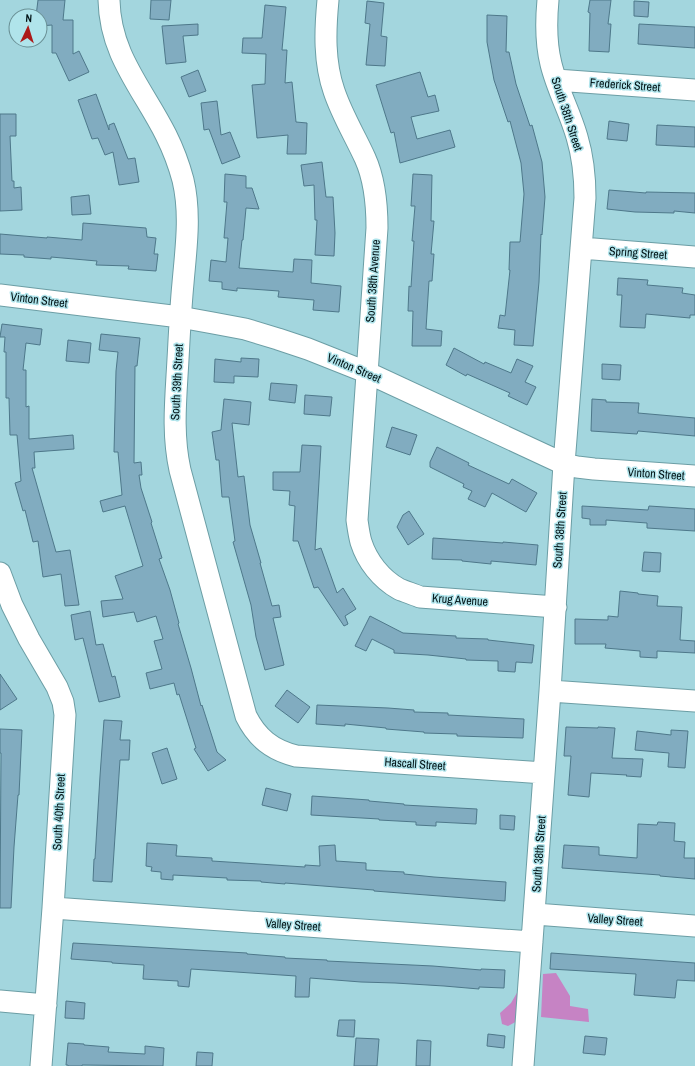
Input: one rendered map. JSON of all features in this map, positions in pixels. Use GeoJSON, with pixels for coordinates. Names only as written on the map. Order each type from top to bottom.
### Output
{"type":"FeatureCollection","features":[{"type":"Feature","properties":{"kind":"street","name":"South 39th Street"},"geometry":{"type":"LineString","coordinates":[[109,0],[112,29],[120,53],[166,134],[176,158],[183,181],[187,204],[188,229],[180,317],[175,421],[175,439],[180,470],[246,716],[256,733],[270,745],[286,754]]}},
{"type":"Feature","properties":{"kind":"street","name":"South 38th Avenue"},"geometry":{"type":"LineString","coordinates":[[328,0],[325,39],[328,65],[334,90],[366,160],[376,199],[377,228],[357,520],[360,541],[374,568]]}},
{"type":"Feature","properties":{"kind":"street","name":"South 38th Street"},"geometry":{"type":"LineString","coordinates":[[523,1066],[556,607],[564,464],[585,198],[583,164],[577,136],[556,80],[549,55],[547,26],[548,0]]}},
{"type":"Feature","properties":{"kind":"street","name":"Frederick Street"},"geometry":{"type":"LineString","coordinates":[[556,80],[695,90]]}},
{"type":"Feature","properties":{"kind":"street","name":"Spring Street"},"geometry":{"type":"LineString","coordinates":[[581,248],[695,257]]}},
{"type":"Feature","properties":{"kind":"street","name":"Vinton Street"},"geometry":{"type":"LineString","coordinates":[[0,295],[180,317],[245,329],[308,349],[366,372],[564,464],[594,469],[695,476]]}},
{"type":"Feature","properties":{"kind":"street","name":"Krug Avenue"},"geometry":{"type":"LineString","coordinates":[[374,568],[400,590],[420,597],[556,607]]}},
{"type":"Feature","properties":{"kind":"street","name":"South 40th Street"},"geometry":{"type":"LineString","coordinates":[[0,573],[12,606],[28,639],[57,687],[63,702],[65,715],[41,1066]]}},
{"type":"Feature","properties":{"kind":"street"},"geometry":{"type":"LineString","coordinates":[[550,691],[695,701]]}},
{"type":"Feature","properties":{"kind":"street","name":"Hascall Street"},"geometry":{"type":"LineString","coordinates":[[286,754],[303,757],[544,773]]}},
{"type":"Feature","properties":{"kind":"street","name":"Valley Street"},"geometry":{"type":"LineString","coordinates":[[53,908],[532,942]]}},
{"type":"Feature","properties":{"kind":"street","name":"Valley Street"},"geometry":{"type":"LineString","coordinates":[[535,914],[695,926]]}},
{"type":"Feature","properties":{"kind":"street"},"geometry":{"type":"LineString","coordinates":[[0,1001],[46,1005]]}},
{"type":"Feature","properties":{"kind":"shaded area"},"geometry":{"type":"Polygon","coordinates":[[[556,973],[570,996],[570,1006],[588,1009],[589,1022],[541,1017],[543,974],[556,973]]]}},
{"type":"Feature","properties":{"kind":"shaded area"},"geometry":{"type":"Polygon","coordinates":[[[518,991],[523,1018],[508,1026],[502,1024],[500,1013],[511,1003],[518,991]]]}},
{"type":"Feature","properties":{"kind":"building"},"geometry":{"type":"Polygon","coordinates":[[[38,0],[65,0],[63,20],[73,20],[73,54],[79,51],[89,72],[69,81],[56,53],[52,53],[52,25],[48,25],[48,8],[37,8],[38,0]]]}},
{"type":"Feature","properties":{"kind":"building"},"geometry":{"type":"Polygon","coordinates":[[[151,0],[171,0],[169,20],[150,19],[151,0]]]}},
{"type":"Feature","properties":{"kind":"building"},"geometry":{"type":"Polygon","coordinates":[[[590,0],[611,0],[608,24],[611,24],[609,52],[589,51],[590,13],[588,12],[590,0]]]}},
{"type":"Feature","properties":{"kind":"building"},"geometry":{"type":"Polygon","coordinates":[[[367,1],[384,3],[381,36],[387,37],[385,66],[366,65],[370,24],[365,23],[367,1]]]}},
{"type":"Feature","properties":{"kind":"building"},"geometry":{"type":"Polygon","coordinates":[[[634,1],[649,2],[648,17],[634,16],[634,1]]]}},
{"type":"Feature","properties":{"kind":"building"},"geometry":{"type":"Polygon","coordinates":[[[265,5],[286,7],[282,50],[287,50],[285,83],[292,82],[296,122],[307,123],[306,154],[287,154],[288,135],[257,138],[252,85],[265,84],[266,54],[242,53],[243,38],[262,38],[265,5]]]}},
{"type":"Feature","properties":{"kind":"building"},"geometry":{"type":"Polygon","coordinates":[[[487,15],[507,16],[506,52],[509,52],[516,84],[530,126],[532,125],[542,162],[545,197],[533,346],[514,345],[515,330],[498,328],[500,315],[505,316],[510,270],[510,242],[520,242],[524,194],[521,163],[510,121],[508,122],[494,80],[487,42],[487,15]]]}},
{"type":"Feature","properties":{"kind":"building"},"geometry":{"type":"Polygon","coordinates":[[[198,24],[198,35],[183,36],[186,62],[166,64],[162,26],[198,24]]]}},
{"type":"Feature","properties":{"kind":"building"},"geometry":{"type":"Polygon","coordinates":[[[639,24],[695,27],[695,48],[638,44],[639,24]]]}},
{"type":"Feature","properties":{"kind":"building"},"geometry":{"type":"Polygon","coordinates":[[[198,70],[206,91],[189,97],[181,77],[198,70]]]}},
{"type":"Feature","properties":{"kind":"building"},"geometry":{"type":"Polygon","coordinates":[[[420,72],[428,97],[435,95],[439,111],[411,117],[417,139],[450,130],[455,147],[400,163],[394,132],[391,133],[376,85],[420,72]]]}},
{"type":"Feature","properties":{"kind":"building"},"geometry":{"type":"Polygon","coordinates":[[[96,94],[109,130],[109,125],[114,123],[128,159],[135,158],[139,182],[119,185],[113,152],[105,155],[98,138],[92,139],[78,100],[96,94]]]}},
{"type":"Feature","properties":{"kind":"building"},"geometry":{"type":"Polygon","coordinates":[[[217,101],[221,135],[230,132],[240,157],[222,164],[209,129],[204,130],[201,103],[217,101]]]}},
{"type":"Feature","properties":{"kind":"building"},"geometry":{"type":"Polygon","coordinates":[[[0,114],[16,114],[16,136],[10,136],[12,181],[14,181],[14,188],[21,187],[22,210],[0,211],[0,114]]]}},
{"type":"Feature","properties":{"kind":"building"},"geometry":{"type":"Polygon","coordinates":[[[609,121],[629,124],[627,141],[607,139],[609,121]]]}},
{"type":"Feature","properties":{"kind":"building"},"geometry":{"type":"Polygon","coordinates":[[[657,125],[695,127],[695,147],[656,145],[657,125]]]}},
{"type":"Feature","properties":{"kind":"building"},"geometry":{"type":"Polygon","coordinates":[[[322,162],[326,197],[333,197],[335,233],[334,256],[315,255],[317,220],[315,220],[314,185],[304,186],[301,165],[322,162]]]}},
{"type":"Feature","properties":{"kind":"building"},"geometry":{"type":"Polygon","coordinates":[[[225,174],[246,176],[246,188],[252,188],[259,209],[246,208],[239,268],[293,272],[294,259],[312,260],[311,283],[341,286],[339,312],[313,310],[314,300],[278,297],[279,291],[237,288],[237,291],[222,289],[222,282],[209,281],[211,260],[226,262],[228,238],[224,238],[227,202],[224,202],[225,174]]]}},
{"type":"Feature","properties":{"kind":"building"},"geometry":{"type":"Polygon","coordinates":[[[413,174],[432,175],[431,221],[434,221],[431,254],[434,254],[432,281],[429,281],[426,329],[442,331],[441,346],[412,346],[413,311],[408,311],[414,241],[412,241],[415,206],[411,206],[413,174]]]}},
{"type":"Feature","properties":{"kind":"building"},"geometry":{"type":"Polygon","coordinates":[[[609,190],[646,193],[695,193],[695,213],[674,211],[674,213],[635,212],[607,209],[609,190]]]}},
{"type":"Feature","properties":{"kind":"building"},"geometry":{"type":"Polygon","coordinates":[[[89,195],[91,214],[72,215],[71,197],[89,195]]]}},
{"type":"Feature","properties":{"kind":"building"},"geometry":{"type":"Polygon","coordinates":[[[83,223],[146,228],[147,237],[156,238],[154,254],[158,254],[156,271],[128,269],[129,266],[96,265],[97,261],[51,257],[51,259],[24,257],[24,255],[0,254],[0,234],[82,240],[83,223]]]}},
{"type":"Feature","properties":{"kind":"building"},"geometry":{"type":"Polygon","coordinates":[[[618,278],[648,280],[647,285],[683,288],[682,293],[695,295],[695,315],[690,315],[690,318],[646,314],[645,328],[620,327],[622,295],[617,295],[618,278]]]}},
{"type":"Feature","properties":{"kind":"building"},"geometry":{"type":"Polygon","coordinates":[[[2,324],[42,329],[40,345],[26,343],[23,370],[26,370],[26,407],[29,406],[29,439],[73,435],[74,449],[34,452],[35,468],[32,468],[56,552],[70,550],[79,605],[65,606],[61,574],[43,577],[38,541],[33,542],[25,510],[23,511],[15,483],[21,481],[17,435],[10,435],[9,398],[6,398],[6,352],[4,352],[5,337],[0,337],[2,324]]]}},
{"type":"Feature","properties":{"kind":"building"},"geometry":{"type":"Polygon","coordinates":[[[101,334],[140,338],[137,366],[135,366],[134,463],[141,462],[142,475],[139,475],[141,488],[162,558],[159,559],[170,590],[201,706],[202,705],[217,752],[226,760],[208,771],[194,749],[196,748],[179,694],[177,695],[174,683],[150,689],[146,673],[162,669],[154,641],[163,639],[156,616],[137,622],[134,612],[103,617],[101,601],[123,599],[115,576],[143,566],[125,506],[103,512],[100,501],[122,495],[118,452],[114,452],[116,371],[118,352],[99,350],[101,334]]]}},
{"type":"Feature","properties":{"kind":"building"},"geometry":{"type":"Polygon","coordinates":[[[68,340],[91,343],[89,363],[66,361],[68,340]]]}},
{"type":"Feature","properties":{"kind":"building"},"geometry":{"type":"Polygon","coordinates":[[[454,348],[484,364],[485,362],[511,373],[517,359],[533,366],[525,382],[536,387],[527,405],[508,396],[510,393],[467,374],[466,376],[446,365],[454,348]]]}},
{"type":"Feature","properties":{"kind":"building"},"geometry":{"type":"Polygon","coordinates":[[[241,358],[259,359],[258,377],[234,376],[234,383],[214,382],[215,359],[241,362],[241,358]]]}},
{"type":"Feature","properties":{"kind":"building"},"geometry":{"type":"Polygon","coordinates":[[[602,364],[621,365],[620,380],[602,379],[602,364]]]}},
{"type":"Feature","properties":{"kind":"building"},"geometry":{"type":"Polygon","coordinates":[[[271,383],[297,385],[295,403],[269,400],[271,383]]]}},
{"type":"Feature","properties":{"kind":"building"},"geometry":{"type":"Polygon","coordinates":[[[305,395],[332,397],[330,416],[304,414],[305,395]]]}},
{"type":"Feature","properties":{"kind":"building"},"geometry":{"type":"Polygon","coordinates":[[[224,399],[251,402],[249,425],[232,423],[238,477],[244,476],[250,525],[272,606],[279,605],[281,617],[273,618],[284,665],[265,670],[256,637],[251,605],[233,542],[235,541],[229,497],[222,497],[219,460],[216,460],[212,432],[221,430],[224,399]]]}},
{"type":"Feature","properties":{"kind":"building"},"geometry":{"type":"Polygon","coordinates":[[[592,399],[606,400],[606,402],[639,403],[638,413],[695,418],[695,436],[638,431],[637,434],[591,431],[592,399]]]}},
{"type":"Feature","properties":{"kind":"building"},"geometry":{"type":"Polygon","coordinates":[[[392,427],[417,435],[410,455],[386,447],[392,427]]]}},
{"type":"Feature","properties":{"kind":"building"},"geometry":{"type":"Polygon","coordinates":[[[302,445],[321,446],[315,550],[321,548],[337,593],[343,588],[356,609],[345,616],[348,624],[344,626],[318,587],[314,588],[298,541],[293,541],[295,506],[289,505],[290,491],[273,490],[273,472],[300,472],[302,445]]]}},
{"type":"Feature","properties":{"kind":"building"},"geometry":{"type":"Polygon","coordinates":[[[437,447],[469,463],[468,465],[509,484],[512,479],[537,493],[526,512],[492,493],[485,507],[468,499],[472,491],[463,487],[464,484],[430,467],[430,462],[437,447]]]}},
{"type":"Feature","properties":{"kind":"building"},"geometry":{"type":"Polygon","coordinates":[[[582,506],[648,510],[649,506],[695,509],[695,531],[647,528],[647,523],[606,520],[606,525],[590,525],[590,519],[582,518],[582,506]]]}},
{"type":"Feature","properties":{"kind":"building"},"geometry":{"type":"Polygon","coordinates":[[[409,511],[424,534],[408,545],[397,527],[403,515],[409,511]]]}},
{"type":"Feature","properties":{"kind":"building"},"geometry":{"type":"Polygon","coordinates":[[[433,538],[538,545],[536,565],[491,561],[491,564],[462,560],[432,559],[433,538]]]}},
{"type":"Feature","properties":{"kind":"building"},"geometry":{"type":"Polygon","coordinates":[[[644,552],[661,553],[660,572],[642,571],[644,552]]]}},
{"type":"Feature","properties":{"kind":"building"},"geometry":{"type":"Polygon","coordinates":[[[620,591],[658,596],[657,606],[682,607],[680,640],[695,641],[695,653],[657,651],[657,658],[640,657],[640,651],[605,648],[606,644],[575,644],[575,619],[608,620],[608,616],[618,617],[620,591]]]}},
{"type":"Feature","properties":{"kind":"building"},"geometry":{"type":"Polygon","coordinates":[[[90,611],[96,645],[103,644],[112,677],[115,676],[120,697],[99,702],[83,638],[75,640],[71,615],[90,611]]]}},
{"type":"Feature","properties":{"kind":"building"},"geometry":{"type":"Polygon","coordinates":[[[370,616],[403,633],[456,636],[456,638],[488,639],[534,645],[532,663],[516,662],[515,672],[498,671],[498,661],[466,660],[428,655],[394,653],[394,650],[372,639],[366,651],[355,646],[370,616]]]}},
{"type":"Feature","properties":{"kind":"building"},"geometry":{"type":"Polygon","coordinates":[[[0,674],[17,699],[0,710],[0,674]]]}},
{"type":"Feature","properties":{"kind":"building"},"geometry":{"type":"Polygon","coordinates":[[[287,690],[310,707],[298,723],[275,706],[287,690]]]}},
{"type":"Feature","properties":{"kind":"building"},"geometry":{"type":"Polygon","coordinates":[[[317,705],[388,708],[414,710],[414,712],[448,713],[448,715],[524,719],[523,738],[457,736],[457,734],[424,733],[345,724],[345,726],[316,724],[317,705]]]}},
{"type":"Feature","properties":{"kind":"building"},"geometry":{"type":"Polygon","coordinates":[[[104,720],[122,721],[120,740],[130,740],[129,760],[120,760],[112,882],[93,881],[104,720]]]}},
{"type":"Feature","properties":{"kind":"building"},"geometry":{"type":"Polygon","coordinates":[[[566,727],[615,728],[612,758],[643,759],[641,777],[591,773],[589,797],[568,795],[571,756],[564,756],[566,727]]]}},
{"type":"Feature","properties":{"kind":"building"},"geometry":{"type":"Polygon","coordinates":[[[0,729],[22,730],[11,908],[0,908],[0,729]]]}},
{"type":"Feature","properties":{"kind":"building"},"geometry":{"type":"Polygon","coordinates":[[[671,730],[688,731],[685,768],[668,767],[669,753],[635,750],[637,731],[671,735],[671,730]]]}},
{"type":"Feature","properties":{"kind":"building"},"geometry":{"type":"Polygon","coordinates":[[[167,748],[177,779],[162,784],[152,753],[167,748]]]}},
{"type":"Feature","properties":{"kind":"building"},"geometry":{"type":"Polygon","coordinates":[[[266,788],[291,794],[287,811],[262,805],[266,788]]]}},
{"type":"Feature","properties":{"kind":"building"},"geometry":{"type":"Polygon","coordinates":[[[312,796],[369,800],[404,805],[477,809],[476,824],[436,822],[436,826],[416,825],[416,822],[311,815],[312,796]]]}},
{"type":"Feature","properties":{"kind":"building"},"geometry":{"type":"Polygon","coordinates":[[[500,815],[515,816],[514,830],[500,829],[500,815]]]}},
{"type":"Feature","properties":{"kind":"building"},"geometry":{"type":"Polygon","coordinates":[[[658,822],[675,823],[674,841],[685,842],[684,858],[695,858],[695,879],[562,868],[564,845],[599,847],[599,855],[637,858],[638,824],[657,825],[658,822]]]}},
{"type":"Feature","properties":{"kind":"building"},"geometry":{"type":"Polygon","coordinates":[[[147,843],[177,845],[176,856],[212,858],[212,861],[305,867],[305,865],[320,866],[319,846],[335,845],[336,861],[366,863],[366,870],[404,872],[404,874],[434,877],[506,882],[505,901],[261,881],[227,880],[227,878],[173,875],[173,880],[161,879],[161,872],[151,871],[152,867],[146,866],[147,843]]]}},
{"type":"Feature","properties":{"kind":"building"},"geometry":{"type":"Polygon","coordinates":[[[73,943],[247,953],[327,961],[481,970],[505,970],[504,988],[479,987],[479,989],[310,978],[309,997],[295,997],[296,976],[191,969],[189,987],[178,986],[178,981],[143,979],[144,965],[71,959],[73,943]]]}},
{"type":"Feature","properties":{"kind":"building"},"geometry":{"type":"Polygon","coordinates":[[[551,953],[695,963],[695,981],[677,980],[675,998],[634,995],[636,974],[550,969],[551,953]]]}},
{"type":"Feature","properties":{"kind":"building"},"geometry":{"type":"Polygon","coordinates":[[[66,1001],[85,1003],[84,1019],[65,1018],[66,1001]]]}},
{"type":"Feature","properties":{"kind":"building"},"geometry":{"type":"Polygon","coordinates":[[[339,1020],[355,1020],[354,1037],[337,1036],[339,1020]]]}},
{"type":"Feature","properties":{"kind":"building"},"geometry":{"type":"Polygon","coordinates":[[[488,1034],[505,1036],[504,1048],[487,1046],[488,1034]]]}},
{"type":"Feature","properties":{"kind":"building"},"geometry":{"type":"Polygon","coordinates":[[[585,1036],[607,1038],[605,1055],[583,1053],[585,1036]]]}},
{"type":"Feature","properties":{"kind":"building"},"geometry":{"type":"Polygon","coordinates":[[[356,1038],[379,1039],[377,1066],[354,1066],[356,1038]]]}},
{"type":"Feature","properties":{"kind":"building"},"geometry":{"type":"Polygon","coordinates":[[[417,1040],[431,1041],[430,1066],[416,1066],[417,1040]]]}},
{"type":"Feature","properties":{"kind":"building"},"geometry":{"type":"Polygon","coordinates":[[[68,1043],[109,1047],[108,1052],[145,1054],[145,1046],[164,1048],[163,1066],[68,1066],[66,1065],[68,1043]]]}},
{"type":"Feature","properties":{"kind":"building"},"geometry":{"type":"Polygon","coordinates":[[[197,1052],[213,1053],[212,1066],[196,1066],[197,1052]]]}}]}
